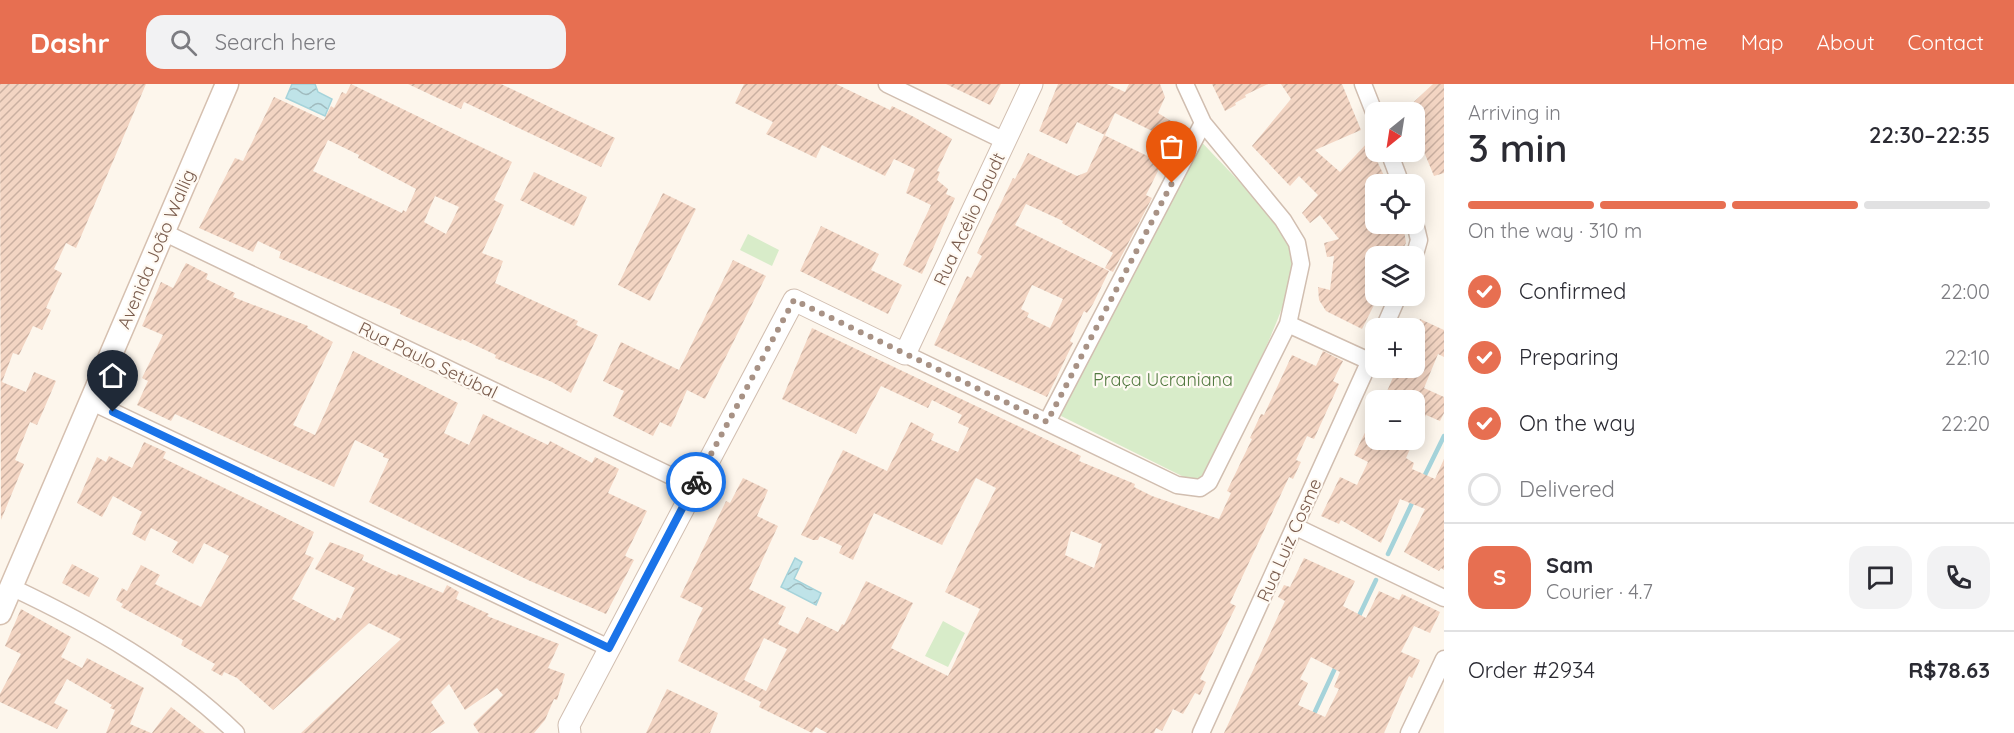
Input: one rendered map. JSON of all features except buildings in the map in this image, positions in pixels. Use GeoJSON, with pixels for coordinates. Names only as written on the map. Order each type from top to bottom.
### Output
{"type":"FeatureCollection","features":[{"type":"Feature","properties":{"kind":"main road","name":"Avenida João Wallig"},"geometry":{"type":"LineString","coordinates":[[0,613],[227,84]]}},
{"type":"Feature","properties":{"kind":"street"},"geometry":{"type":"LineString","coordinates":[[887,84],[1005,141]]}},
{"type":"Feature","properties":{"kind":"street","name":"Rua Acélio Daudt"},"geometry":{"type":"LineString","coordinates":[[905,354],[1032,84]]}},
{"type":"Feature","properties":{"kind":"street"},"geometry":{"type":"LineString","coordinates":[[567,730],[693,487],[794,300],[1177,485],[1200,488],[1215,474],[1288,324],[1301,264],[1297,243],[1283,220],[1203,123],[1185,84]]}},
{"type":"Feature","properties":{"kind":"street"},"geometry":{"type":"LineString","coordinates":[[1363,84],[1370,102]]}},
{"type":"Feature","properties":{"kind":"street"},"geometry":{"type":"LineString","coordinates":[[1047,422],[1203,123]]}},
{"type":"Feature","properties":{"kind":"street","name":"Rua Paulo Setúbal"},"geometry":{"type":"LineString","coordinates":[[163,232],[693,487]]}},
{"type":"Feature","properties":{"kind":"street"},"geometry":{"type":"LineString","coordinates":[[1288,324],[1365,352]]}},
{"type":"Feature","properties":{"kind":"street","name":"Rua Luiz Cosme"},"geometry":{"type":"LineString","coordinates":[[1201,733],[1365,370]]}},
{"type":"Feature","properties":{"kind":"street"},"geometry":{"type":"LineString","coordinates":[[92,402],[609,648]]}},
{"type":"Feature","properties":{"kind":"street"},"geometry":{"type":"LineString","coordinates":[[1296,527],[1444,598]]}},
{"type":"Feature","properties":{"kind":"street"},"geometry":{"type":"LineString","coordinates":[[11,587],[58,609],[138,655],[207,705],[236,733]]}},
{"type":"Feature","properties":{"kind":"street"},"geometry":{"type":"LineString","coordinates":[[1409,733],[1444,659]]}},
{"type":"Feature","properties":{"kind":"green space","name":"Praça Ucraniana"},"geometry":{"type":"Polygon","coordinates":[[[1198,138],[1250,192],[1276,223],[1293,249],[1293,268],[1274,329],[1198,484],[1057,414],[1198,138]]]}},
{"type":"Feature","properties":{"kind":"green space"},"geometry":{"type":"Polygon","coordinates":[[[748,234],[779,250],[772,266],[740,250],[748,234]]]}},
{"type":"Feature","properties":{"kind":"green space"},"geometry":{"type":"Polygon","coordinates":[[[943,621],[965,633],[948,667],[925,656],[943,621]]]}},
{"type":"Feature","properties":{"kind":"water"},"geometry":{"type":"Polygon","coordinates":[[[292,84],[315,84],[318,92],[332,99],[325,116],[286,98],[292,84]]]}},
{"type":"Feature","properties":{"kind":"water"},"geometry":{"type":"Polygon","coordinates":[[[795,558],[802,562],[794,579],[821,593],[816,605],[781,587],[795,558]]]}},
{"type":"Feature","properties":{"kind":"waterway"},"geometry":{"type":"LineString","coordinates":[[1423,479],[1444,436]]}},
{"type":"Feature","properties":{"kind":"waterway"},"geometry":{"type":"LineString","coordinates":[[1388,554],[1413,501]]}},
{"type":"Feature","properties":{"kind":"waterway"},"geometry":{"type":"LineString","coordinates":[[1358,618],[1376,580]]}},
{"type":"Feature","properties":{"kind":"waterway"},"geometry":{"type":"LineString","coordinates":[[1313,716],[1337,664]]}},
{"type":"Feature","properties":{"kind":"way so far"},"geometry":{"type":"LineString","coordinates":[[696,482],[794,300],[1047,422],[1172,183]]}},
{"type":"Feature","properties":{"kind":"route"},"geometry":{"type":"LineString","coordinates":[[113,412],[609,648],[696,482]]}}]}
